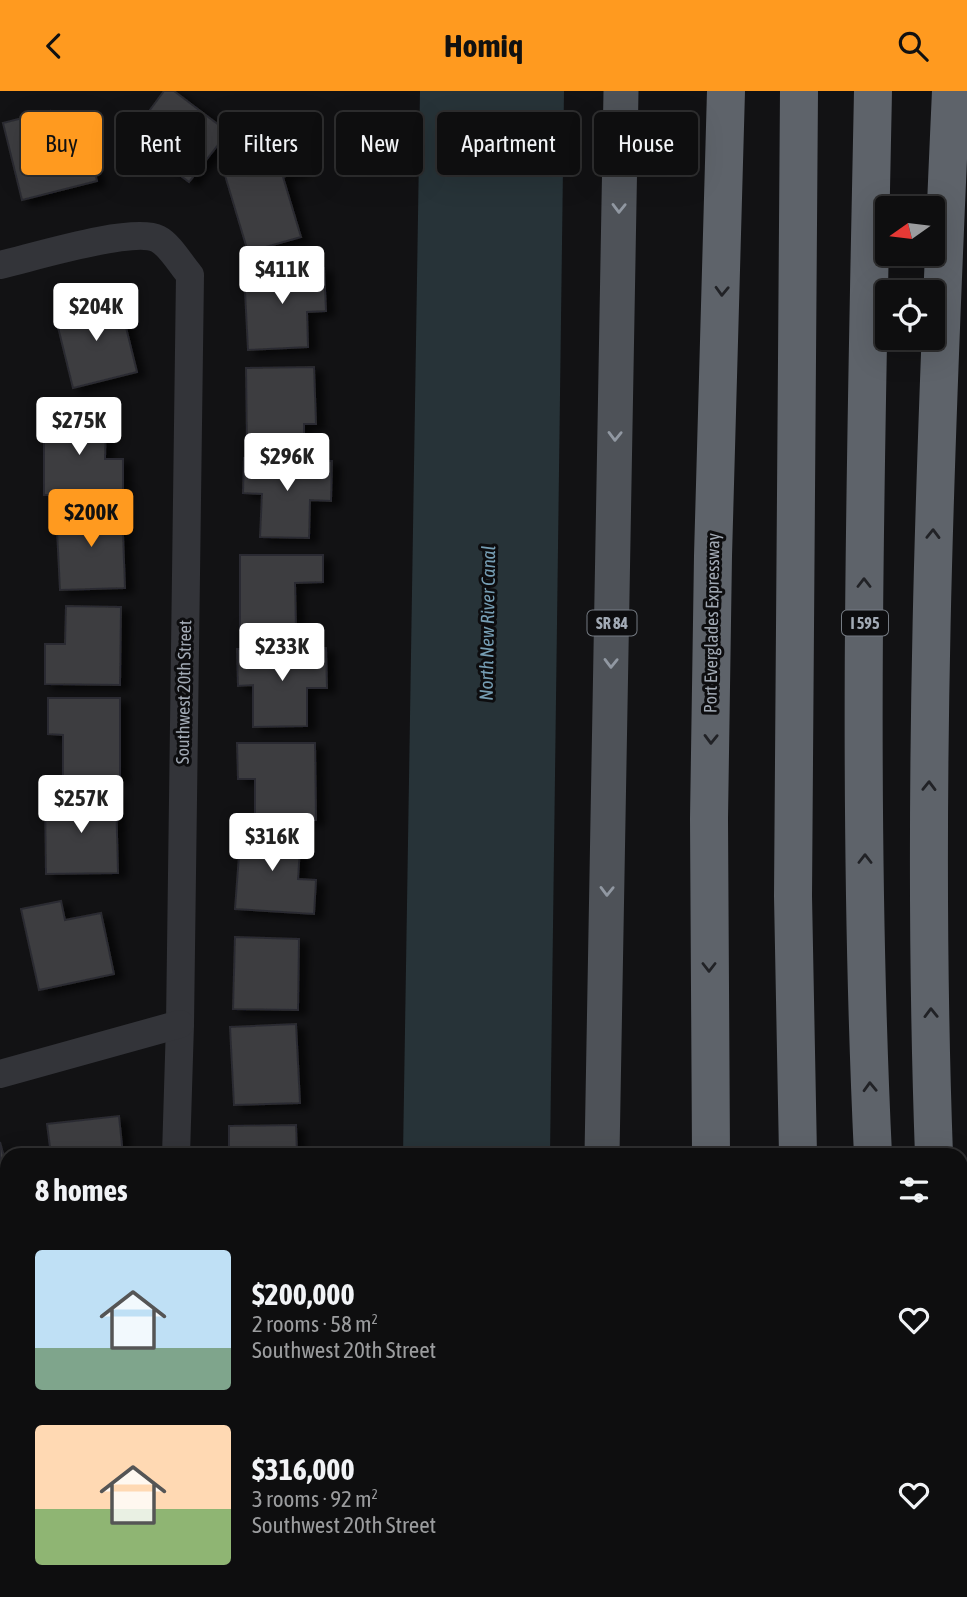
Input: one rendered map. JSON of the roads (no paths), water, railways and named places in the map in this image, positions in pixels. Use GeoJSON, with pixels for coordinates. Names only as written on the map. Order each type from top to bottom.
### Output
{"type":"FeatureCollection","features":[{"type":"Feature","properties":{"kind":"highway"},"geometry":{"type":"LineString","coordinates":[[717,91],[724,223]]}},
{"type":"Feature","properties":{"kind":"highway","name":"Port Everglades Expressway"},"geometry":{"type":"LineString","coordinates":[[711,1148],[711,723],[726,91]]}},
{"type":"Feature","properties":{"kind":"highway"},"geometry":{"type":"LineString","coordinates":[[798,1148],[793,869],[799,91]]}},
{"type":"Feature","properties":{"kind":"highway","name":"I 595"},"geometry":{"type":"LineString","coordinates":[[873,91],[864,678],[865,897],[873,1148]]}},
{"type":"Feature","properties":{"kind":"highway"},"geometry":{"type":"LineString","coordinates":[[934,1148],[928,841],[934,460],[951,91]]}},
{"type":"Feature","properties":{"kind":"main road","name":"SR 84"},"geometry":{"type":"LineString","coordinates":[[602,1148],[621,91]]}},
{"type":"Feature","properties":{"kind":"street","name":"Southwest 20th Street"},"geometry":{"type":"LineString","coordinates":[[0,265],[113,238],[159,239],[190,275],[176,1148]]}},
{"type":"Feature","properties":{"kind":"street"},"geometry":{"type":"LineString","coordinates":[[0,1075],[180,1024]]}},
{"type":"Feature","properties":{"kind":"water","name":"North New River Canal"},"geometry":{"type":"Polygon","coordinates":[[[420,91],[564,91],[564,112],[437,112],[437,175],[563,175],[550,1148],[403,1148],[419,175],[423,175],[423,112],[420,112],[420,91]]]}}]}
